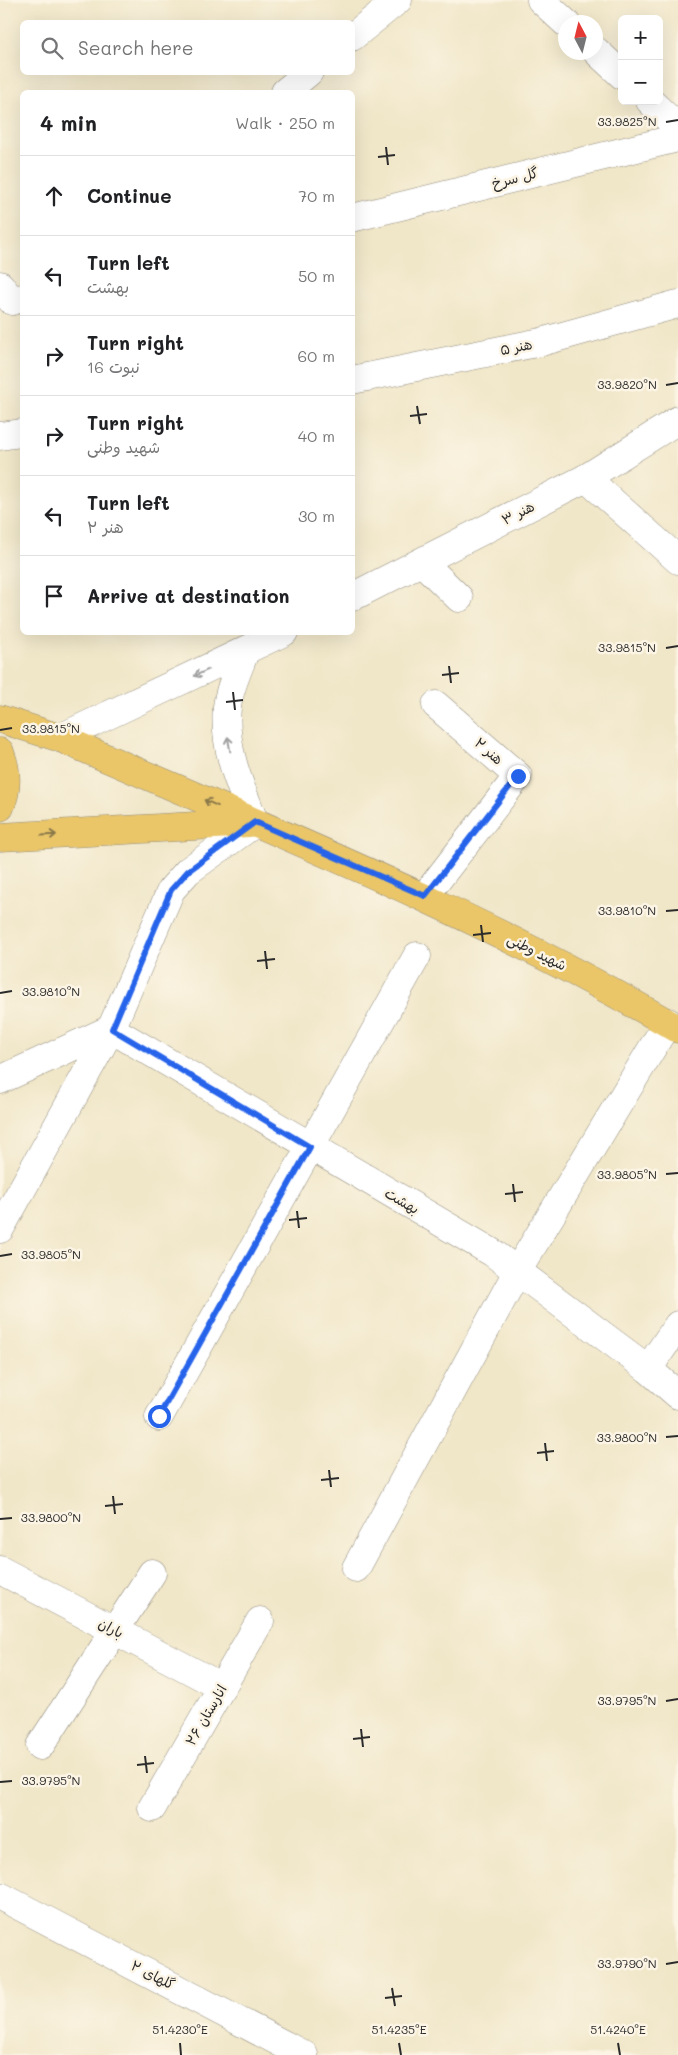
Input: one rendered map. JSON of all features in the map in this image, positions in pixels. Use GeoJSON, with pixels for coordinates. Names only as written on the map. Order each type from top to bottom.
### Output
{"type":"FeatureCollection","features":[{"type":"Feature","properties":{"kind":"main road","name":"شهید وطنی"},"geometry":{"type":"LineString","coordinates":[[0,719],[60,738],[425,896],[598,982],[673,1026]]}},
{"type":"Feature","properties":{"kind":"main road"},"geometry":{"type":"LineString","coordinates":[[0,752],[5,764],[6,794],[0,807]]}},
{"type":"Feature","properties":{"kind":"main road"},"geometry":{"type":"LineString","coordinates":[[0,837],[255,822]]}},
{"type":"Feature","properties":{"kind":"street"},"geometry":{"type":"LineString","coordinates":[[355,35],[398,0]]}},
{"type":"Feature","properties":{"kind":"street"},"geometry":{"type":"LineString","coordinates":[[541,0],[558,16]]}},
{"type":"Feature","properties":{"kind":"street"},"geometry":{"type":"LineString","coordinates":[[603,57],[618,71]]}},
{"type":"Feature","properties":{"kind":"street"},"geometry":{"type":"LineString","coordinates":[[287,90],[305,75]]}},
{"type":"Feature","properties":{"kind":"street","name":"گل سرخ"},"geometry":{"type":"LineString","coordinates":[[355,217],[670,119]]}},
{"type":"Feature","properties":{"kind":"street"},"geometry":{"type":"LineString","coordinates":[[0,285],[12,301],[20,299]]}},
{"type":"Feature","properties":{"kind":"street","name":"هنر ۵"},"geometry":{"type":"LineString","coordinates":[[355,379],[540,342],[678,304]]}},
{"type":"Feature","properties":{"kind":"street","name":"هنر ۳"},"geometry":{"type":"LineString","coordinates":[[355,596],[586,478],[678,420]]}},
{"type":"Feature","properties":{"kind":"street"},"geometry":{"type":"LineString","coordinates":[[0,436],[20,432]]}},
{"type":"Feature","properties":{"kind":"street"},"geometry":{"type":"LineString","coordinates":[[586,478],[678,560]]}},
{"type":"Feature","properties":{"kind":"street"},"geometry":{"type":"LineString","coordinates":[[422,562],[459,598]]}},
{"type":"Feature","properties":{"kind":"street"},"geometry":{"type":"LineString","coordinates":[[60,738],[278,635]]}},
{"type":"Feature","properties":{"kind":"street"},"geometry":{"type":"LineString","coordinates":[[3,1216],[112,1029],[171,890],[188,871],[255,822],[234,772],[228,734],[227,707],[245,652]]}},
{"type":"Feature","properties":{"kind":"street","name":"هنر ۲"},"geometry":{"type":"LineString","coordinates":[[425,896],[518,776],[436,704]]}},
{"type":"Feature","properties":{"kind":"street"},"geometry":{"type":"LineString","coordinates":[[159,1416],[417,956]]}},
{"type":"Feature","properties":{"kind":"street"},"geometry":{"type":"LineString","coordinates":[[356,1568],[518,1270],[673,1026]]}},
{"type":"Feature","properties":{"kind":"street"},"geometry":{"type":"LineString","coordinates":[[0,1080],[112,1029]]}},
{"type":"Feature","properties":{"kind":"street","name":"بهشت"},"geometry":{"type":"LineString","coordinates":[[112,1029],[493,1253],[648,1369],[678,1395]]}},
{"type":"Feature","properties":{"kind":"street"},"geometry":{"type":"LineString","coordinates":[[648,1369],[678,1325]]}},
{"type":"Feature","properties":{"kind":"street","name":"باران"},"geometry":{"type":"LineString","coordinates":[[0,1570],[222,1687]]}},
{"type":"Feature","properties":{"kind":"street"},"geometry":{"type":"LineString","coordinates":[[40,1746],[152,1573]]}},
{"type":"Feature","properties":{"kind":"street","name":"انارستان ۲۶"},"geometry":{"type":"LineString","coordinates":[[152,1808],[260,1621]]}},
{"type":"Feature","properties":{"kind":"street","name":"گلهای ۲"},"geometry":{"type":"LineString","coordinates":[[0,1896],[304,2055]]}},
{"type":"Feature","properties":{"kind":"route"},"geometry":{"type":"LineString","coordinates":[[159,1416],[310,1147],[112,1029],[157,918],[171,890],[188,871],[255,822],[425,896],[518,776]]}}]}
